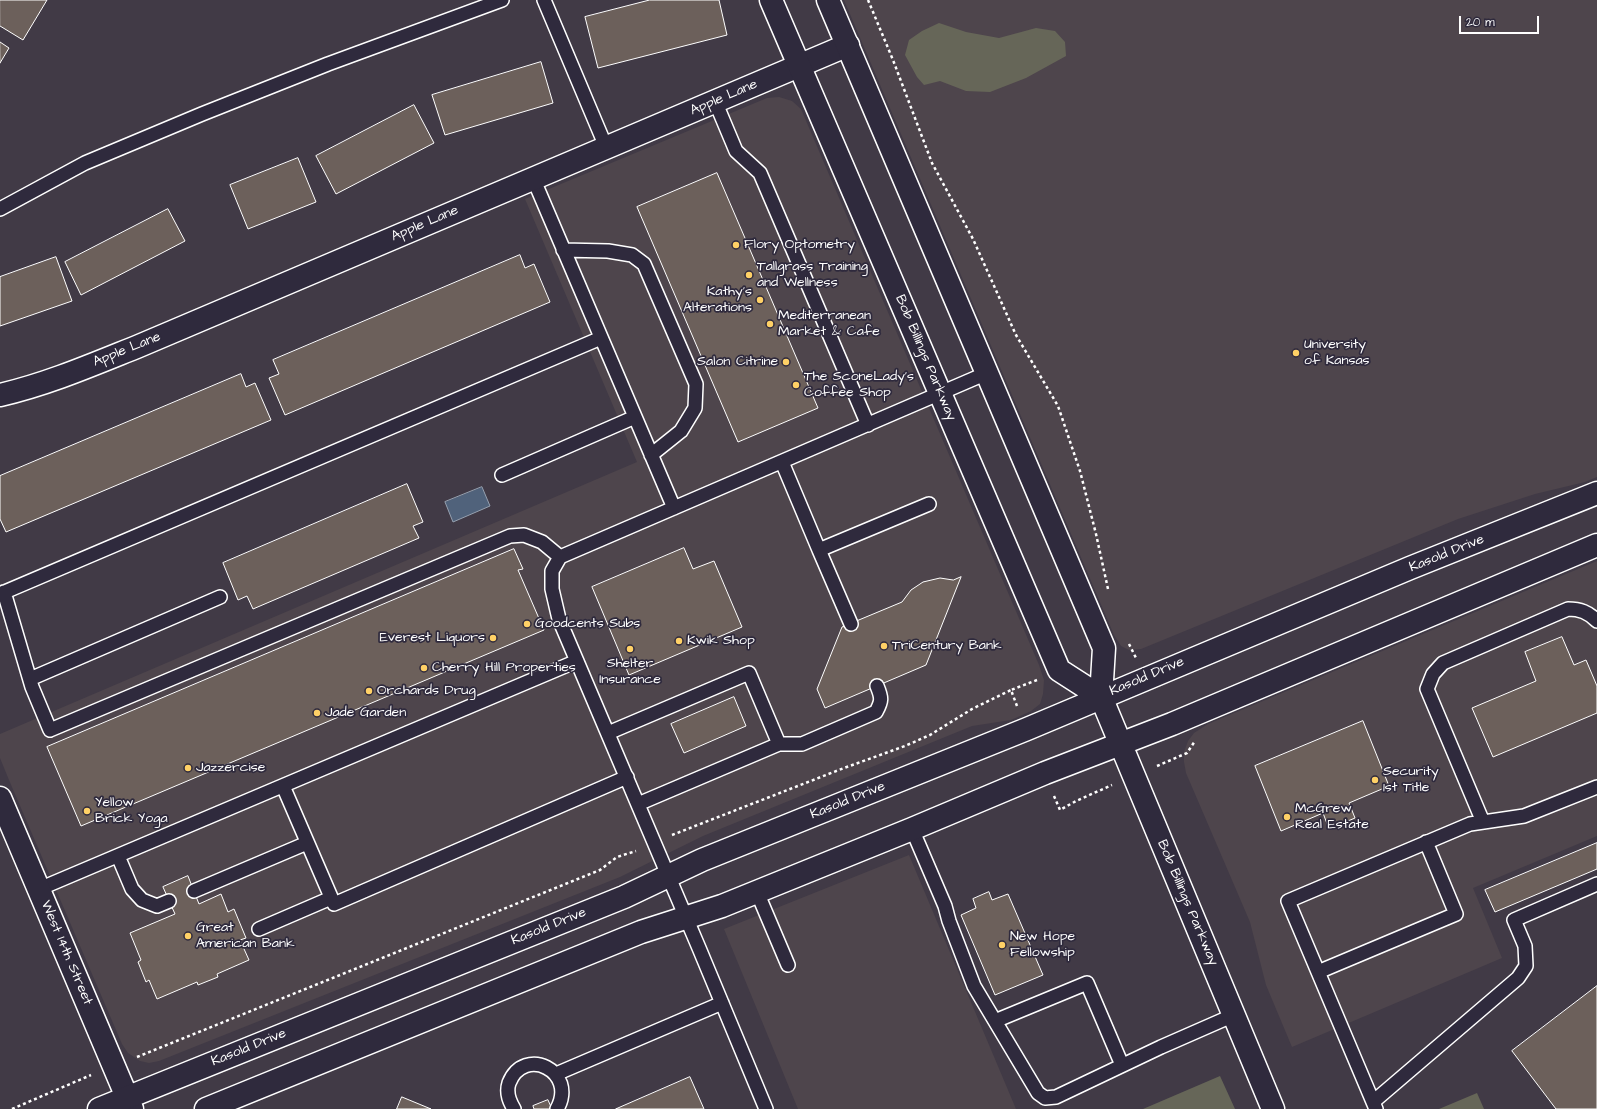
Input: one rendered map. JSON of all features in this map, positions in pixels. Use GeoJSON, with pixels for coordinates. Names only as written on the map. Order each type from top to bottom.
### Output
{"type":"FeatureCollection","features":[{"type":"Feature","properties":{"kind":"main road","name":"Bob Billings Parkway"},"geometry":{"type":"LineString","coordinates":[[771,0],[1059,670],[1101,697]]}},
{"type":"Feature","properties":{"kind":"main road","name":"Bob Billings Parkway"},"geometry":{"type":"LineString","coordinates":[[828,0],[1104,648],[1101,697],[1234,1015],[1271,1108]]}},
{"type":"Feature","properties":{"kind":"main road","name":"Apple Lane"},"geometry":{"type":"LineString","coordinates":[[0,394],[15,391],[80,370],[139,346],[848,45]]}},
{"type":"Feature","properties":{"kind":"main road","name":"Kasold Drive"},"geometry":{"type":"LineString","coordinates":[[99,1109],[130,1103],[624,897],[702,860],[1101,697],[1410,568],[1597,493]]}},
{"type":"Feature","properties":{"kind":"main road"},"geometry":{"type":"LineString","coordinates":[[206,1109],[641,932],[722,906],[757,892],[1045,773],[1172,724],[1597,546]]}},
{"type":"Feature","properties":{"kind":"main road","name":"West 14th Street"},"geometry":{"type":"LineString","coordinates":[[0,798],[130,1103]]}},
{"type":"Feature","properties":{"kind":"lane"},"geometry":{"type":"LineString","coordinates":[[0,209],[85,163],[194,117],[328,64],[502,0]]}},
{"type":"Feature","properties":{"kind":"lane"},"geometry":{"type":"LineString","coordinates":[[544,0],[606,147]]}},
{"type":"Feature","properties":{"kind":"lane"},"geometry":{"type":"LineString","coordinates":[[715,101],[736,151],[760,173],[868,425]]}},
{"type":"Feature","properties":{"kind":"lane"},"geometry":{"type":"LineString","coordinates":[[532,178],[674,508]]}},
{"type":"Feature","properties":{"kind":"lane"},"geometry":{"type":"LineString","coordinates":[[563,250],[608,251],[632,255],[644,264],[696,384],[695,408],[681,431],[651,455]]}},
{"type":"Feature","properties":{"kind":"lane"},"geometry":{"type":"LineString","coordinates":[[560,556],[542,542],[524,535],[510,536],[50,730],[30,679],[2,593],[601,338]]}},
{"type":"Feature","properties":{"kind":"lane"},"geometry":{"type":"LineString","coordinates":[[766,1109],[559,618],[552,589],[552,571],[560,556],[987,373]]}},
{"type":"Feature","properties":{"kind":"lane"},"geometry":{"type":"LineString","coordinates":[[502,475],[635,417]]}},
{"type":"Feature","properties":{"kind":"lane"},"geometry":{"type":"LineString","coordinates":[[782,462],[851,624]]}},
{"type":"Feature","properties":{"kind":"lane"},"geometry":{"type":"LineString","coordinates":[[820,550],[929,504]]}},
{"type":"Feature","properties":{"kind":"lane"},"geometry":{"type":"LineString","coordinates":[[30,679],[220,597]]}},
{"type":"Feature","properties":{"kind":"lane"},"geometry":{"type":"LineString","coordinates":[[1483,822],[1427,689],[1433,674],[1442,663],[1568,609],[1578,609],[1590,614],[1597,620]]}},
{"type":"Feature","properties":{"kind":"lane"},"geometry":{"type":"LineString","coordinates":[[39,889],[577,661]]}},
{"type":"Feature","properties":{"kind":"lane"},"geometry":{"type":"LineString","coordinates":[[608,733],[749,673],[779,744]]}},
{"type":"Feature","properties":{"kind":"lane"},"geometry":{"type":"LineString","coordinates":[[638,804],[779,744],[802,744],[876,712],[880,704],[881,696],[877,686]]}},
{"type":"Feature","properties":{"kind":"lane"},"geometry":{"type":"LineString","coordinates":[[283,786],[334,904],[627,777]]}},
{"type":"Feature","properties":{"kind":"lane"},"geometry":{"type":"LineString","coordinates":[[1597,787],[1524,816],[1470,824],[1288,901],[1375,1105],[1518,978],[1526,966],[1525,946],[1514,920],[1597,884]]}},
{"type":"Feature","properties":{"kind":"lane"},"geometry":{"type":"LineString","coordinates":[[912,829],[945,906],[949,921],[974,986],[1038,1093],[1045,1098],[1056,1097],[1122,1065],[1234,1015]]}},
{"type":"Feature","properties":{"kind":"lane"},"geometry":{"type":"LineString","coordinates":[[1318,972],[1456,914],[1426,842]]}},
{"type":"Feature","properties":{"kind":"lane"},"geometry":{"type":"LineString","coordinates":[[194,890],[308,843]]}},
{"type":"Feature","properties":{"kind":"lane"},"geometry":{"type":"LineString","coordinates":[[118,856],[132,889],[142,900],[157,906],[169,901]]}},
{"type":"Feature","properties":{"kind":"lane"},"geometry":{"type":"LineString","coordinates":[[757,892],[788,965]]}},
{"type":"Feature","properties":{"kind":"lane"},"geometry":{"type":"LineString","coordinates":[[259,929],[331,898]]}},
{"type":"Feature","properties":{"kind":"lane"},"geometry":{"type":"LineString","coordinates":[[995,1021],[1087,983],[1122,1065]]}},
{"type":"Feature","properties":{"kind":"lane"},"geometry":{"type":"LineString","coordinates":[[556,1074],[722,1003]]}},
{"type":"Feature","properties":{"kind":"lane"},"geometry":{"type":"LineString","coordinates":[[514,1109],[510,1103],[508,1086],[517,1071],[524,1066],[533,1064],[549,1068],[556,1074],[561,1082],[563,1092],[557,1109]]}},
{"type":"Feature","properties":{"kind":"path"},"geometry":{"type":"LineString","coordinates":[[868,0],[893,60],[932,163],[973,238],[1016,335],[1058,406],[1080,471],[1110,596]]}},
{"type":"Feature","properties":{"kind":"path"},"geometry":{"type":"LineString","coordinates":[[12,1109],[114,1066],[600,870],[618,857],[912,743],[930,735],[972,709],[1011,690],[1040,679]]}},
{"type":"Feature","properties":{"kind":"path"},"geometry":{"type":"LineString","coordinates":[[1011,690],[1018,709]]}},
{"type":"Feature","properties":{"kind":"path"},"geometry":{"type":"LineString","coordinates":[[1054,795],[1060,810],[1088,796]]}},
{"type":"Feature","properties":{"kind":"shaded area","name":"University of Kansas"},"geometry":{"type":"Polygon","coordinates":[[[844,0],[1597,0],[1597,477],[1585,482],[1535,494],[1458,519],[1141,649],[1129,650],[1121,646],[1114,635],[844,0]]]}},
{"type":"Feature","properties":{"kind":"shaded area"},"geometry":{"type":"Polygon","coordinates":[[[779,97],[792,101],[801,109],[1039,665],[1044,680],[1043,694],[1040,704],[1031,711],[1011,720],[972,726],[703,836],[620,877],[159,1061],[149,1063],[140,1061],[128,1053],[122,1044],[0,758],[0,734],[637,462],[525,199],[767,98],[779,97]]]}},
{"type":"Feature","properties":{"kind":"shaded area"},"geometry":{"type":"Polygon","coordinates":[[[1597,561],[1597,836],[1473,888],[1502,958],[1292,1047],[1266,985],[1250,922],[1186,773],[1184,752],[1188,741],[1194,733],[1208,724],[1597,561]]]}},
{"type":"Feature","properties":{"kind":"shaded area"},"geometry":{"type":"Polygon","coordinates":[[[909,855],[1016,1109],[798,1109],[724,929],[909,855]]]}},
{"type":"Feature","properties":{"kind":"green space"},"geometry":{"type":"Polygon","coordinates":[[[939,23],[966,32],[999,38],[1036,28],[1055,31],[1065,42],[1066,56],[1026,78],[990,92],[966,91],[940,81],[924,85],[917,77],[905,55],[909,40],[922,31],[939,23]]]}},
{"type":"Feature","properties":{"kind":"green space"},"geometry":{"type":"Polygon","coordinates":[[[1220,1076],[1235,1109],[1143,1109],[1220,1076]]]}},
{"type":"Feature","properties":{"kind":"green space"},"geometry":{"type":"Polygon","coordinates":[[[1477,1093],[1484,1109],[1439,1109],[1477,1093]]]}},
{"type":"Feature","properties":{"kind":"water"},"geometry":{"type":"Polygon","coordinates":[[[482,487],[490,506],[453,522],[445,502],[482,487]]]}},
{"type":"Feature","properties":{"kind":"building"},"geometry":{"type":"Polygon","coordinates":[[[0,0],[47,0],[23,40],[0,26],[0,0]]]}},
{"type":"Feature","properties":{"kind":"building"},"geometry":{"type":"Polygon","coordinates":[[[650,0],[719,0],[727,35],[598,68],[585,17],[650,0]]]}},
{"type":"Feature","properties":{"kind":"building"},"geometry":{"type":"Polygon","coordinates":[[[0,42],[9,48],[0,63],[0,42]]]}},
{"type":"Feature","properties":{"kind":"building"},"geometry":{"type":"Polygon","coordinates":[[[541,62],[553,103],[445,135],[432,95],[541,62]]]}},
{"type":"Feature","properties":{"kind":"building"},"geometry":{"type":"Polygon","coordinates":[[[414,105],[434,143],[336,194],[316,156],[414,105]]]}},
{"type":"Feature","properties":{"kind":"building"},"geometry":{"type":"Polygon","coordinates":[[[298,158],[316,202],[248,229],[230,185],[298,158]]]}},
{"type":"Feature","properties":{"kind":"building"},"geometry":{"type":"Polygon","coordinates":[[[717,173],[818,408],[738,442],[637,207],[717,173]]]}},
{"type":"Feature","properties":{"kind":"building"},"geometry":{"type":"Polygon","coordinates":[[[168,209],[185,241],[81,295],[65,262],[168,209]]]}},
{"type":"Feature","properties":{"kind":"building"},"geometry":{"type":"Polygon","coordinates":[[[520,255],[525,268],[534,264],[550,302],[285,415],[269,378],[279,374],[273,360],[520,255]]]}},
{"type":"Feature","properties":{"kind":"building"},"geometry":{"type":"Polygon","coordinates":[[[56,257],[72,301],[0,326],[0,277],[56,257]]]}},
{"type":"Feature","properties":{"kind":"building"},"geometry":{"type":"Polygon","coordinates":[[[241,374],[246,387],[255,383],[271,420],[6,532],[0,519],[0,476],[241,374]]]}},
{"type":"Feature","properties":{"kind":"building"},"geometry":{"type":"Polygon","coordinates":[[[407,484],[423,522],[413,526],[419,538],[253,609],[247,596],[238,600],[223,563],[407,484]]]}},
{"type":"Feature","properties":{"kind":"building"},"geometry":{"type":"Polygon","coordinates":[[[684,548],[693,569],[714,561],[742,627],[629,675],[592,587],[684,548]]]}},
{"type":"Feature","properties":{"kind":"building"},"geometry":{"type":"Polygon","coordinates":[[[514,549],[523,569],[518,570],[544,630],[81,826],[47,747],[514,549]]]}},
{"type":"Feature","properties":{"kind":"building","name":"TriCentury Bank"},"geometry":{"type":"Polygon","coordinates":[[[961,577],[926,665],[825,708],[817,689],[842,627],[902,602],[911,590],[923,582],[940,578],[953,580],[961,577]]]}},
{"type":"Feature","properties":{"kind":"building"},"geometry":{"type":"Polygon","coordinates":[[[1562,637],[1574,665],[1586,660],[1597,686],[1597,713],[1493,757],[1472,708],[1536,681],[1525,652],[1562,637]]]}},
{"type":"Feature","properties":{"kind":"building"},"geometry":{"type":"Polygon","coordinates":[[[734,697],[746,726],[684,753],[671,724],[734,697]]]}},
{"type":"Feature","properties":{"kind":"building"},"geometry":{"type":"Polygon","coordinates":[[[1363,721],[1389,786],[1349,803],[1355,818],[1329,829],[1323,813],[1281,831],[1255,766],[1363,721]]]}},
{"type":"Feature","properties":{"kind":"building"},"geometry":{"type":"Polygon","coordinates":[[[1597,843],[1597,869],[1495,912],[1485,890],[1597,843]]]}},
{"type":"Feature","properties":{"kind":"building","name":"Great American Bank"},"geometry":{"type":"Polygon","coordinates":[[[188,876],[199,904],[221,894],[228,912],[234,909],[246,938],[240,940],[249,960],[217,974],[218,977],[198,985],[197,982],[157,999],[149,980],[146,982],[138,962],[141,960],[130,933],[175,914],[163,887],[188,876]]]}},
{"type":"Feature","properties":{"kind":"building","name":"New Hope Fellowship"},"geometry":{"type":"Polygon","coordinates":[[[989,892],[992,900],[1008,894],[1043,975],[995,995],[961,915],[976,908],[973,899],[989,892]]]}},
{"type":"Feature","properties":{"kind":"building"},"geometry":{"type":"Polygon","coordinates":[[[1597,986],[1597,1109],[1556,1109],[1512,1051],[1597,986]]]}},
{"type":"Feature","properties":{"kind":"building"},"geometry":{"type":"Polygon","coordinates":[[[690,1077],[704,1109],[616,1109],[690,1077]]]}},
{"type":"Feature","properties":{"kind":"building"},"geometry":{"type":"Polygon","coordinates":[[[402,1097],[431,1109],[397,1109],[402,1097]]]}},
{"type":"Feature","properties":{"kind":"building"},"geometry":{"type":"Polygon","coordinates":[[[548,1100],[552,1109],[534,1109],[533,1106],[548,1100]]]}},
{"type":"Feature","properties":{"kind":"place","name":"Flory Optometry"},"geometry":{"type":"Point","coordinates":[736,245]}},
{"type":"Feature","properties":{"kind":"place","name":"Tallgrass Training and Wellness"},"geometry":{"type":"Point","coordinates":[749,275]}},
{"type":"Feature","properties":{"kind":"place","name":"Kathy's Alterations"},"geometry":{"type":"Point","coordinates":[760,300]}},
{"type":"Feature","properties":{"kind":"place","name":"Mediterranean Market & Cafe"},"geometry":{"type":"Point","coordinates":[770,324]}},
{"type":"Feature","properties":{"kind":"place","name":"University of Kansas"},"geometry":{"type":"Point","coordinates":[1296,353]}},
{"type":"Feature","properties":{"kind":"place","name":"Salon Citrine"},"geometry":{"type":"Point","coordinates":[786,362]}},
{"type":"Feature","properties":{"kind":"place","name":"The SconeLady's Coffee Shop"},"geometry":{"type":"Point","coordinates":[796,385]}},
{"type":"Feature","properties":{"kind":"place","name":"Goodcents Subs"},"geometry":{"type":"Point","coordinates":[527,624]}},
{"type":"Feature","properties":{"kind":"place","name":"Everest Liquors"},"geometry":{"type":"Point","coordinates":[493,638]}},
{"type":"Feature","properties":{"kind":"place","name":"Kwik Shop"},"geometry":{"type":"Point","coordinates":[679,641]}},
{"type":"Feature","properties":{"kind":"place","name":"TriCentury Bank"},"geometry":{"type":"Point","coordinates":[884,646]}},
{"type":"Feature","properties":{"kind":"place","name":"Shelter Insurance"},"geometry":{"type":"Point","coordinates":[630,649]}},
{"type":"Feature","properties":{"kind":"place","name":"Cherry Hill Properties"},"geometry":{"type":"Point","coordinates":[424,668]}},
{"type":"Feature","properties":{"kind":"place","name":"Orchards Drug"},"geometry":{"type":"Point","coordinates":[369,691]}},
{"type":"Feature","properties":{"kind":"place","name":"Jade Garden"},"geometry":{"type":"Point","coordinates":[317,713]}},
{"type":"Feature","properties":{"kind":"place","name":"Jazzercise"},"geometry":{"type":"Point","coordinates":[188,768]}},
{"type":"Feature","properties":{"kind":"place","name":"Security 1st Title"},"geometry":{"type":"Point","coordinates":[1375,780]}},
{"type":"Feature","properties":{"kind":"place","name":"Yellow Brick Yoga"},"geometry":{"type":"Point","coordinates":[87,811]}},
{"type":"Feature","properties":{"kind":"place","name":"McGrew Real Estate"},"geometry":{"type":"Point","coordinates":[1287,817]}},
{"type":"Feature","properties":{"kind":"place","name":"Great American Bank"},"geometry":{"type":"Point","coordinates":[188,936]}},
{"type":"Feature","properties":{"kind":"place","name":"New Hope Fellowship"},"geometry":{"type":"Point","coordinates":[1002,945]}}]}
